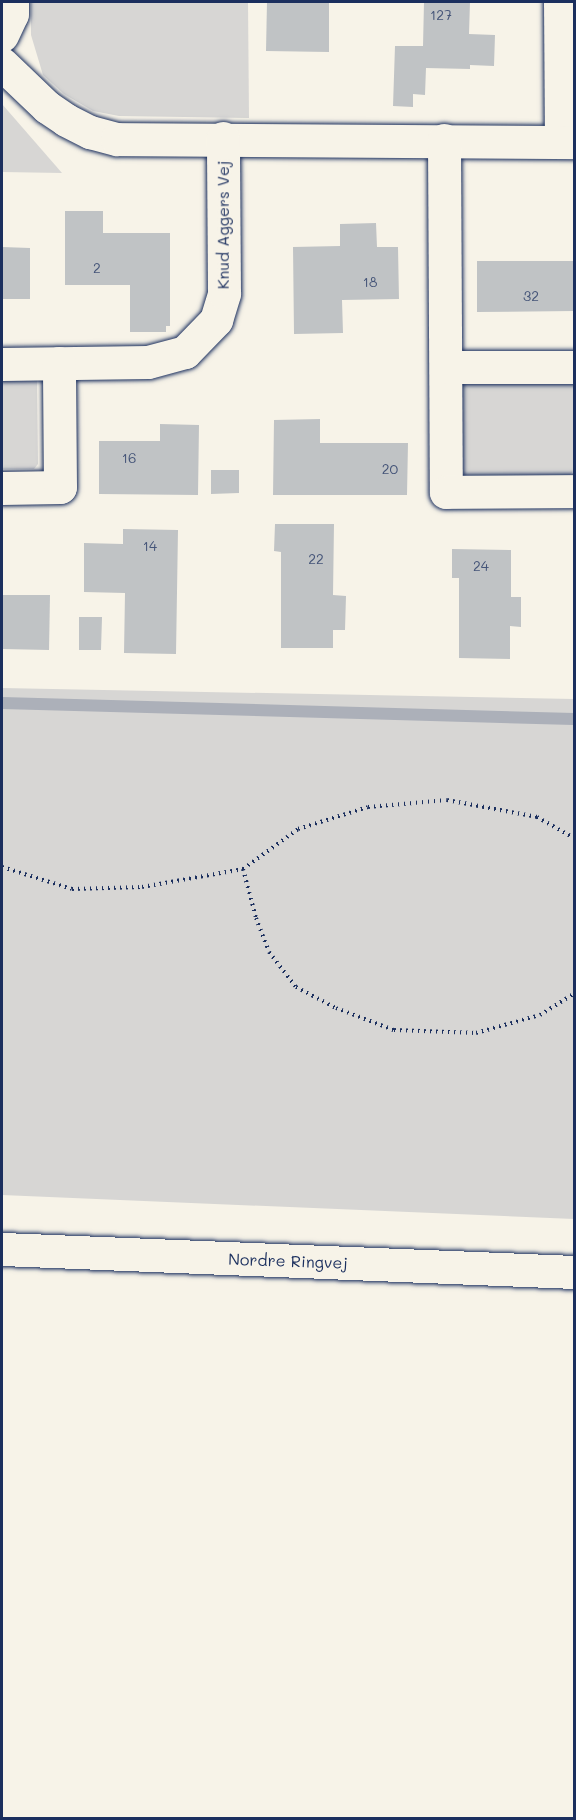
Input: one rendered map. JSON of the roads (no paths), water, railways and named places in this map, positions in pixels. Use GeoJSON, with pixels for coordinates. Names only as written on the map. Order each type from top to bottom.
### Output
{"type":"FeatureCollection","features":[{"type":"Feature","properties":{"kind":"street"},"geometry":{"type":"LineString","coordinates":[[2,35],[12,14],[12,2]]}},
{"type":"Feature","properties":{"kind":"street","name":"Knud Aggers Vej"},"geometry":{"type":"LineString","coordinates":[[2,64],[48,107],[90,132],[117,139],[568,142],[560,2]]}},
{"type":"Feature","properties":{"kind":"street","name":"Knud Aggers Vej"},"geometry":{"type":"LineString","coordinates":[[2,364],[148,363],[185,352],[216,320],[224,292],[223,138]]}},
{"type":"Feature","properties":{"kind":"street"},"geometry":{"type":"LineString","coordinates":[[444,140],[447,492],[574,491]]}},
{"type":"Feature","properties":{"kind":"street"},"geometry":{"type":"LineString","coordinates":[[2,488],[60,487],[59,363]]}},
{"type":"Feature","properties":{"kind":"street"},"geometry":{"type":"LineString","coordinates":[[446,368],[574,367]]}},
{"type":"Feature","properties":{"kind":"street","name":"Nordre Ringvej"},"geometry":{"type":"LineString","coordinates":[[2,1249],[574,1272]]}},
{"type":"Feature","properties":{"kind":"waterway"},"geometry":{"type":"LineString","coordinates":[[2,703],[574,719]]}}]}
